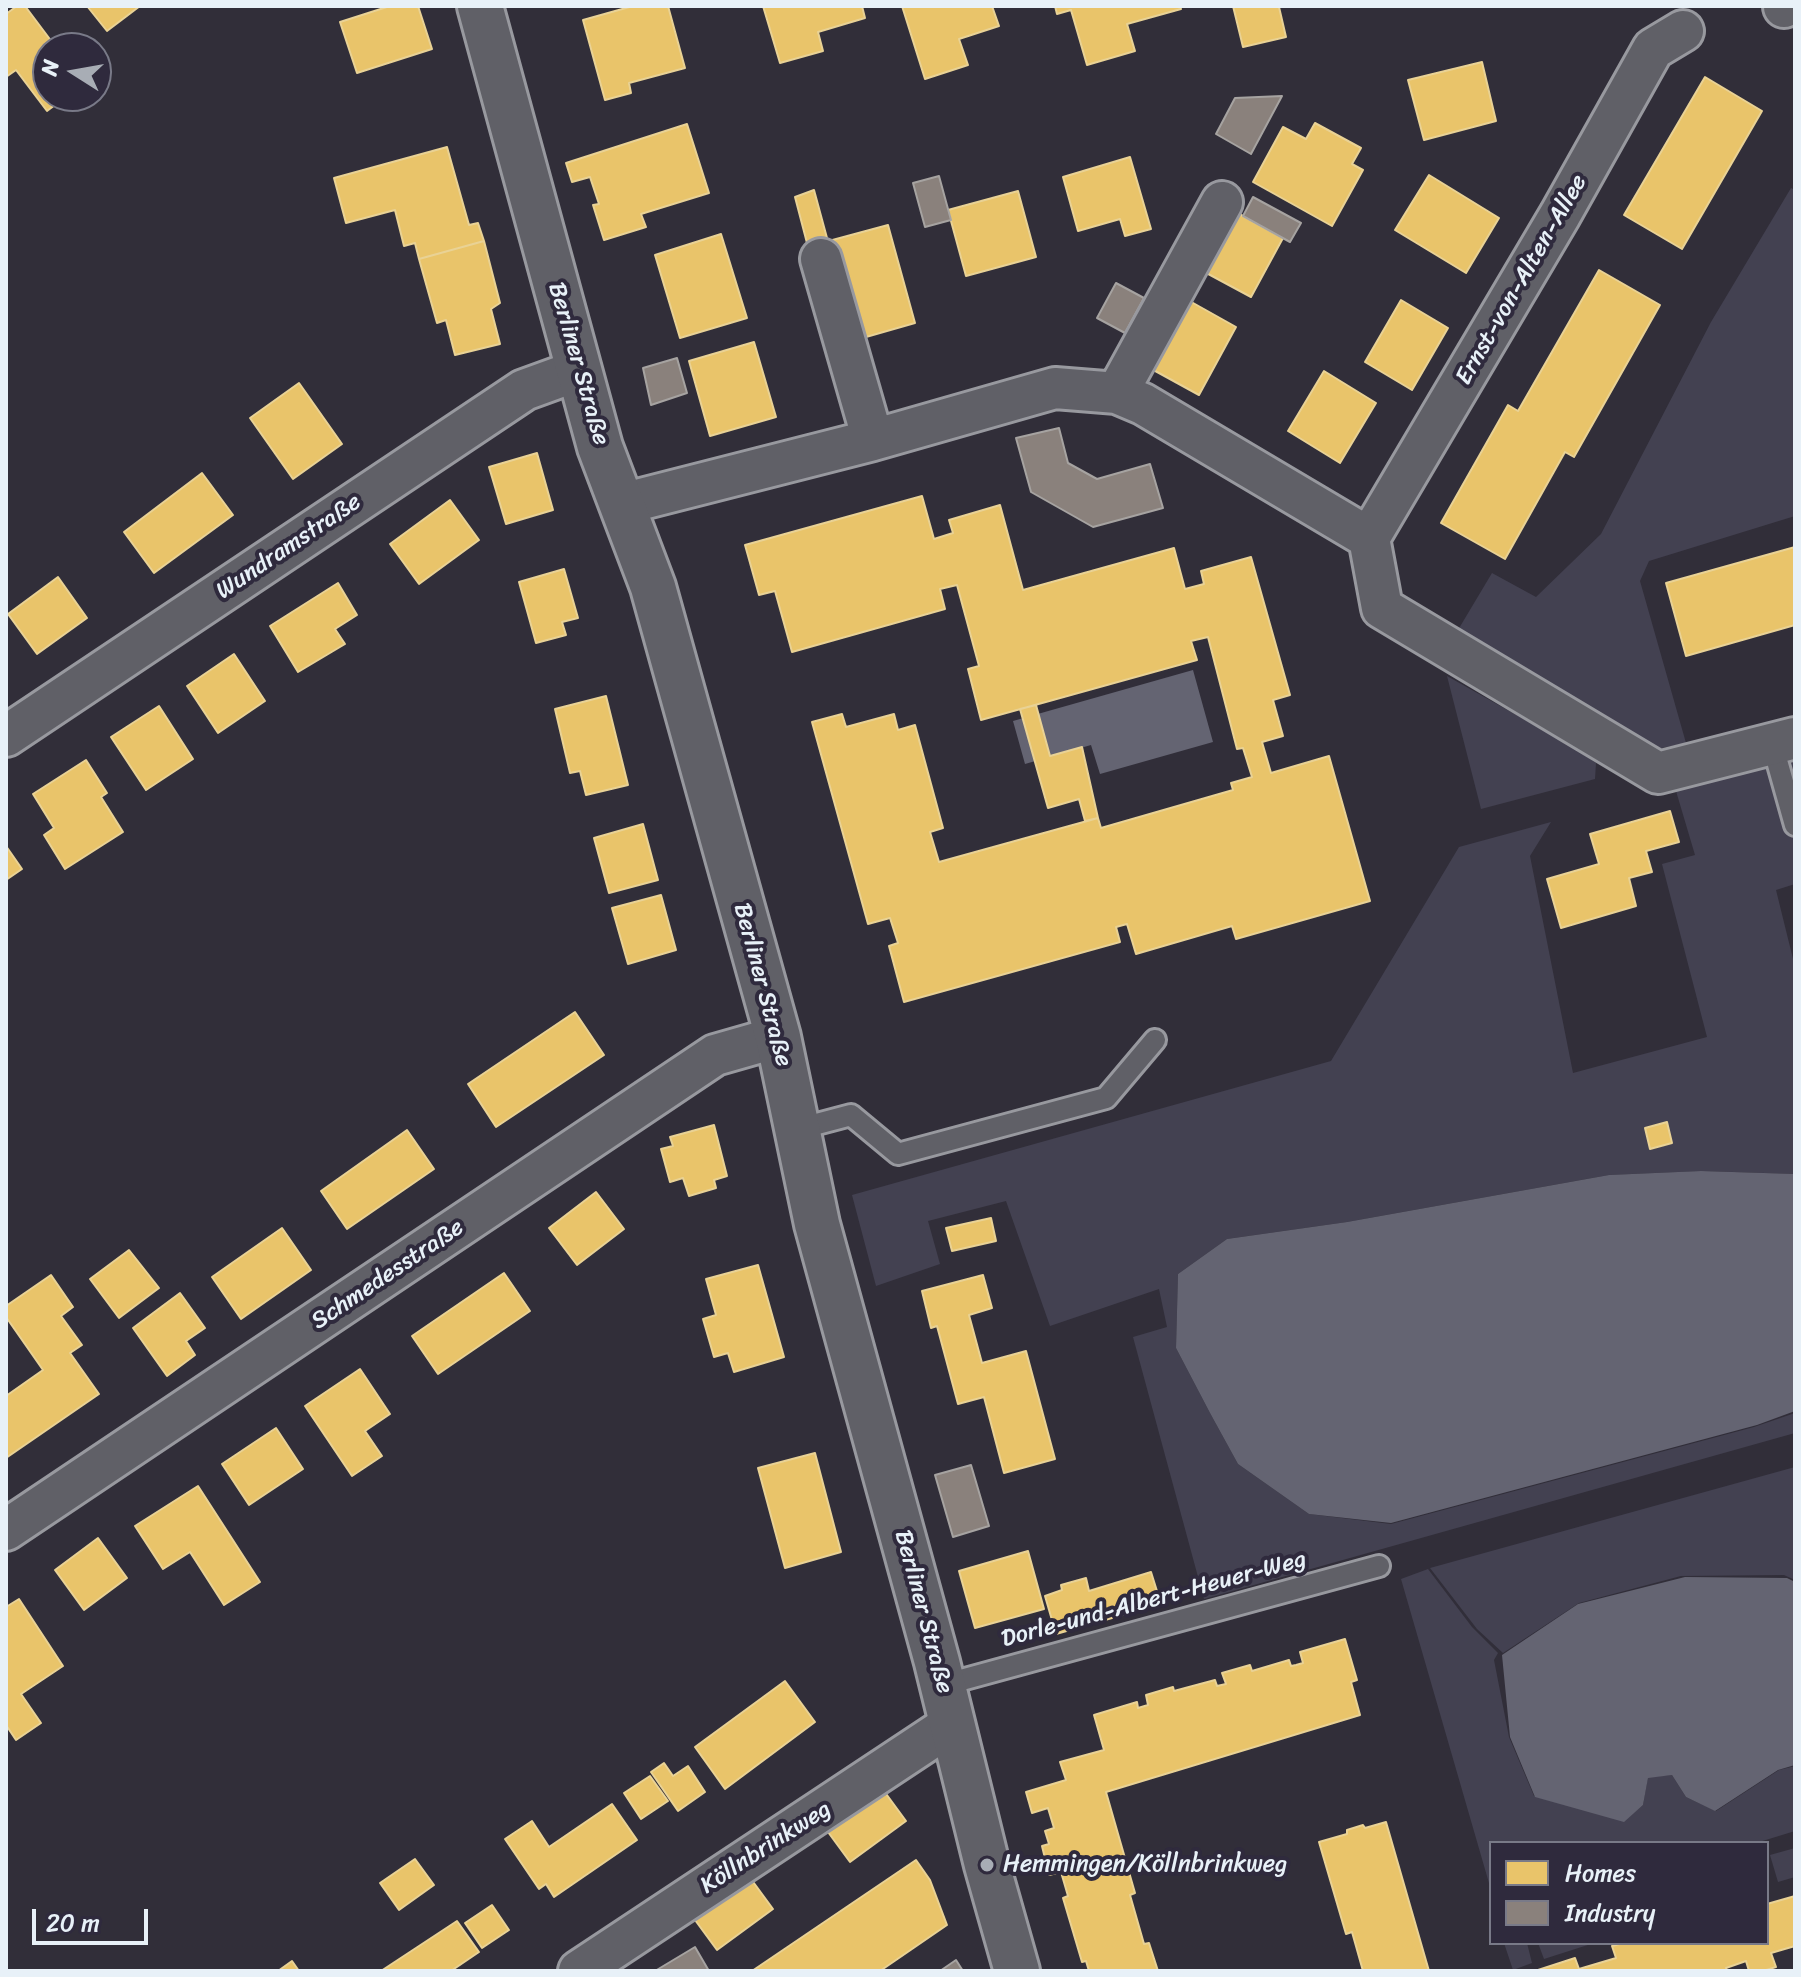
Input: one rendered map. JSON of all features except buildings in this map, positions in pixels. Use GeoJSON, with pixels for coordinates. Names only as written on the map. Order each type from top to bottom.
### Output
{"type":"FeatureCollection","features":[{"type":"Feature","properties":{"kind":"street","name":"Berliner Straße"},"geometry":{"type":"LineString","coordinates":[[480,6],[600,447],[653,587],[778,1037],[817,1224],[1017,1971]]}},
{"type":"Feature","properties":{"kind":"street","name":"Ernst-von-Alten-Allee"},"geometry":{"type":"LineString","coordinates":[[1369,538],[1560,215],[1653,49],[1683,31]]}},
{"type":"Feature","properties":{"kind":"street"},"geometry":{"type":"LineString","coordinates":[[1117,393],[1222,202]]}},
{"type":"Feature","properties":{"kind":"street"},"geometry":{"type":"LineString","coordinates":[[821,259],[873,440]]}},
{"type":"Feature","properties":{"kind":"street","name":"Wundramstraße"},"geometry":{"type":"LineString","coordinates":[[6,736],[524,390],[579,370]]}},
{"type":"Feature","properties":{"kind":"street"},"geometry":{"type":"LineString","coordinates":[[622,504],[873,440],[1055,388],[1117,393],[1143,404],[1369,538],[1382,608],[1658,773],[1784,740]]}},
{"type":"Feature","properties":{"kind":"street","name":"Schmedesstraße"},"geometry":{"type":"LineString","coordinates":[[6,1530],[715,1055],[778,1037]]}},
{"type":"Feature","properties":{"kind":"street","name":"Köllnbrinkweg"},"geometry":{"type":"LineString","coordinates":[[579,1971],[948,1705]]}},
{"type":"Feature","properties":{"kind":"lane"},"geometry":{"type":"LineString","coordinates":[[1784,740],[1795,825]]}},
{"type":"Feature","properties":{"kind":"lane"},"geometry":{"type":"LineString","coordinates":[[798,1129],[851,1115],[898,1154],[1106,1098],[1155,1040]]}},
{"type":"Feature","properties":{"kind":"lane","name":"Dorle-und-Albert-Heuer-Weg"},"geometry":{"type":"LineString","coordinates":[[948,1705],[1379,1566]]}},
{"type":"Feature","properties":{"kind":"shaded area"},"geometry":{"type":"Polygon","coordinates":[[[1791,188],[1795,190],[1795,516],[1649,561],[1640,581],[1686,743],[1657,749],[1455,635],[1492,573],[1536,597],[1601,534],[1711,322],[1791,188]]]}},
{"type":"Feature","properties":{"kind":"shaded area"},"geometry":{"type":"Polygon","coordinates":[[[1447,676],[1596,763],[1595,779],[1481,809],[1447,676]]]}},
{"type":"Feature","properties":{"kind":"shaded area"},"geometry":{"type":"Polygon","coordinates":[[[1795,757],[1795,884],[1776,890],[1795,967],[1795,1174],[1702,1171],[1609,1175],[1347,1222],[1227,1239],[1178,1274],[1176,1348],[1238,1464],[1309,1514],[1391,1524],[1754,1427],[1795,1413],[1795,1433],[1204,1599],[1133,1337],[1167,1327],[1159,1289],[1050,1326],[1006,1201],[928,1221],[940,1264],[876,1286],[852,1195],[1331,1061],[1459,847],[1551,822],[1530,856],[1573,1073],[1707,1037],[1662,864],[1695,855],[1676,791],[1795,757]]]}},
{"type":"Feature","properties":{"kind":"shaded area"},"geometry":{"type":"Polygon","coordinates":[[[1795,1467],[1795,1580],[1784,1575],[1681,1576],[1579,1603],[1503,1653],[1477,1629],[1430,1568],[1795,1467]]]}},
{"type":"Feature","properties":{"kind":"shaded area"},"geometry":{"type":"Polygon","coordinates":[[[1428,1569],[1472,1627],[1498,1653],[1494,1660],[1509,1737],[1534,1796],[1624,1821],[1643,1805],[1648,1777],[1672,1775],[1686,1797],[1716,1811],[1779,1770],[1795,1766],[1795,1831],[1762,1841],[1489,1841],[1489,1883],[1401,1579],[1428,1569]]]}},
{"type":"Feature","properties":{"kind":"shaded area"},"geometry":{"type":"Polygon","coordinates":[[[1795,1848],[1795,1877],[1778,1882],[1770,1855],[1795,1848]]]}},
{"type":"Feature","properties":{"kind":"shaded area"},"geometry":{"type":"Polygon","coordinates":[[[1505,1945],[1528,1945],[1532,1963],[1513,1970],[1505,1945]]]}},
{"type":"Feature","properties":{"kind":"shaded area"},"geometry":{"type":"Polygon","coordinates":[[[1539,1945],[1588,1945],[1544,1959],[1539,1945]]]}},
{"type":"Feature","properties":{"kind":"water"},"geometry":{"type":"Polygon","coordinates":[[[1193,670],[1213,742],[1100,774],[1091,745],[1025,764],[1013,721],[1193,670]]]}},
{"type":"Feature","properties":{"kind":"water"},"geometry":{"type":"Polygon","coordinates":[[[1701,1171],[1795,1174],[1795,1411],[1757,1425],[1391,1523],[1309,1514],[1238,1464],[1176,1348],[1178,1274],[1227,1239],[1347,1222],[1609,1175],[1701,1171]]]}},
{"type":"Feature","properties":{"kind":"water"},"geometry":{"type":"Polygon","coordinates":[[[1685,1577],[1787,1578],[1795,1582],[1795,1765],[1778,1770],[1715,1811],[1686,1797],[1672,1775],[1648,1778],[1643,1805],[1624,1822],[1535,1797],[1510,1737],[1502,1655],[1578,1604],[1685,1577]]]}},
{"type":"Feature","properties":{"kind":"place","name":"Hemmingen/Köllnbrinkweg"},"geometry":{"type":"Point","coordinates":[987,1865]}}]}
